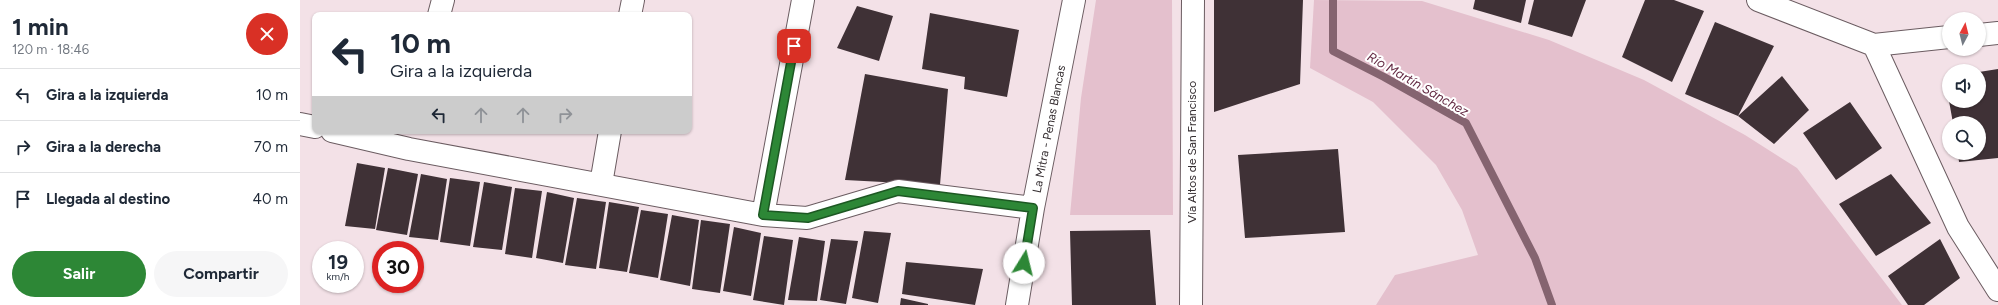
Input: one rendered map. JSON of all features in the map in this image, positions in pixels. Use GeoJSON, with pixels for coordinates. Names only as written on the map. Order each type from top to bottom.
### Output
{"type":"FeatureCollection","features":[{"type":"Feature","properties":{"kind":"street"},"geometry":{"type":"LineString","coordinates":[[440,12],[443,0]]}},
{"type":"Feature","properties":{"kind":"street"},"geometry":{"type":"LineString","coordinates":[[631,12],[633,0]]}},
{"type":"Feature","properties":{"kind":"street"},"geometry":{"type":"LineString","coordinates":[[763,215],[803,0]]}},
{"type":"Feature","properties":{"kind":"street","name":"La Mitra - Penas Blancas"},"geometry":{"type":"LineString","coordinates":[[1017,305],[1033,208],[1074,0]]}},
{"type":"Feature","properties":{"kind":"street","name":"Vía Altos de San Francisco"},"geometry":{"type":"LineString","coordinates":[[1191,305],[1193,0]]}},
{"type":"Feature","properties":{"kind":"street"},"geometry":{"type":"LineString","coordinates":[[1758,0],[1874,45],[1942,38]]}},
{"type":"Feature","properties":{"kind":"street"},"geometry":{"type":"LineString","coordinates":[[1986,34],[1998,33]]}},
{"type":"Feature","properties":{"kind":"street"},"geometry":{"type":"LineString","coordinates":[[1874,45],[1958,227],[1998,290]]}},
{"type":"Feature","properties":{"kind":"street"},"geometry":{"type":"LineString","coordinates":[[300,124],[312,126]]}},
{"type":"Feature","properties":{"kind":"street"},"geometry":{"type":"LineString","coordinates":[[358,134],[411,140],[601,184],[763,215],[808,218],[898,191],[1033,208]]}},
{"type":"Feature","properties":{"kind":"street"},"geometry":{"type":"LineString","coordinates":[[601,184],[609,134]]}},
{"type":"Feature","properties":{"kind":"shaded area"},"geometry":{"type":"Polygon","coordinates":[[[1096,0],[1172,0],[1173,215],[1070,215],[1081,98],[1096,0]]]}},
{"type":"Feature","properties":{"kind":"shaded area"},"geometry":{"type":"Polygon","coordinates":[[[1314,0],[1422,1],[1549,40],[1644,80],[1745,135],[1797,168],[1902,305],[1376,305],[1395,275],[1478,255],[1462,210],[1436,165],[1373,102],[1310,68],[1314,0]]]}},
{"type":"Feature","properties":{"kind":"building"},"geometry":{"type":"Polygon","coordinates":[[[1214,0],[1303,0],[1300,84],[1214,112],[1214,0]]]}},
{"type":"Feature","properties":{"kind":"building"},"geometry":{"type":"Polygon","coordinates":[[[1475,0],[1526,0],[1521,23],[1473,9],[1475,0]]]}},
{"type":"Feature","properties":{"kind":"building"},"geometry":{"type":"Polygon","coordinates":[[[1534,0],[1586,0],[1572,37],[1528,24],[1534,0]]]}},
{"type":"Feature","properties":{"kind":"building"},"geometry":{"type":"Polygon","coordinates":[[[1645,0],[1674,0],[1704,11],[1672,82],[1622,57],[1645,0]]]}},
{"type":"Feature","properties":{"kind":"building"},"geometry":{"type":"Polygon","coordinates":[[[857,6],[893,16],[879,61],[837,48],[857,6]]]}},
{"type":"Feature","properties":{"kind":"building"},"geometry":{"type":"Polygon","coordinates":[[[930,13],[1019,30],[1007,97],[964,89],[965,77],[922,69],[930,13]]]}},
{"type":"Feature","properties":{"kind":"building"},"geometry":{"type":"Polygon","coordinates":[[[1715,22],[1774,46],[1738,116],[1685,94],[1715,22]]]}},
{"type":"Feature","properties":{"kind":"building"},"geometry":{"type":"Polygon","coordinates":[[[1998,69],[1998,158],[1986,159],[1986,116],[1952,116],[1950,108],[1986,108],[1986,71],[1998,69]]]}},
{"type":"Feature","properties":{"kind":"building"},"geometry":{"type":"Polygon","coordinates":[[[865,74],[948,89],[940,185],[845,180],[865,74]]]}},
{"type":"Feature","properties":{"kind":"building"},"geometry":{"type":"Polygon","coordinates":[[[1782,76],[1809,110],[1774,144],[1738,116],[1782,76]]]}},
{"type":"Feature","properties":{"kind":"building"},"geometry":{"type":"Polygon","coordinates":[[[1850,102],[1882,148],[1836,180],[1803,133],[1850,102]]]}},
{"type":"Feature","properties":{"kind":"building"},"geometry":{"type":"Polygon","coordinates":[[[1338,149],[1345,232],[1245,238],[1238,155],[1338,149]]]}},
{"type":"Feature","properties":{"kind":"building"},"geometry":{"type":"Polygon","coordinates":[[[1959,160],[1978,160],[1959,162],[1959,160]]]}},
{"type":"Feature","properties":{"kind":"building"},"geometry":{"type":"Polygon","coordinates":[[[357,163],[385,168],[375,229],[345,226],[357,163]]]}},
{"type":"Feature","properties":{"kind":"building"},"geometry":{"type":"Polygon","coordinates":[[[388,168],[418,174],[407,235],[376,230],[388,168]]]}},
{"type":"Feature","properties":{"kind":"building"},"geometry":{"type":"Polygon","coordinates":[[[421,174],[447,179],[438,240],[409,237],[421,174]]]}},
{"type":"Feature","properties":{"kind":"building"},"geometry":{"type":"Polygon","coordinates":[[[1891,174],[1931,223],[1876,256],[1839,204],[1891,174]]]}},
{"type":"Feature","properties":{"kind":"building"},"geometry":{"type":"Polygon","coordinates":[[[450,178],[480,182],[470,246],[440,242],[450,178]]]}},
{"type":"Feature","properties":{"kind":"building"},"geometry":{"type":"Polygon","coordinates":[[[484,182],[512,187],[502,250],[473,247],[484,182]]]}},
{"type":"Feature","properties":{"kind":"building"},"geometry":{"type":"Polygon","coordinates":[[[515,188],[542,191],[532,258],[505,254],[515,188]]]}},
{"type":"Feature","properties":{"kind":"building"},"geometry":{"type":"Polygon","coordinates":[[[547,192],[574,198],[563,263],[536,258],[547,192]]]}},
{"type":"Feature","properties":{"kind":"building"},"geometry":{"type":"Polygon","coordinates":[[[577,198],[606,202],[596,269],[565,265],[577,198]]]}},
{"type":"Feature","properties":{"kind":"building"},"geometry":{"type":"Polygon","coordinates":[[[609,202],[639,207],[627,272],[599,268],[609,202]]]}},
{"type":"Feature","properties":{"kind":"building"},"geometry":{"type":"Polygon","coordinates":[[[641,210],[668,214],[658,278],[629,273],[641,210]]]}},
{"type":"Feature","properties":{"kind":"building"},"geometry":{"type":"Polygon","coordinates":[[[672,215],[699,220],[690,286],[660,280],[672,215]]]}},
{"type":"Feature","properties":{"kind":"building"},"geometry":{"type":"Polygon","coordinates":[[[701,220],[730,224],[720,293],[692,289],[701,220]]]}},
{"type":"Feature","properties":{"kind":"building"},"geometry":{"type":"Polygon","coordinates":[[[734,227],[761,233],[751,296],[723,291],[734,227]]]}},
{"type":"Feature","properties":{"kind":"building"},"geometry":{"type":"Polygon","coordinates":[[[1150,230],[1156,305],[1072,305],[1070,231],[1150,230]]]}},
{"type":"Feature","properties":{"kind":"building"},"geometry":{"type":"Polygon","coordinates":[[[864,231],[891,233],[878,303],[852,298],[864,231]]]}},
{"type":"Feature","properties":{"kind":"building"},"geometry":{"type":"Polygon","coordinates":[[[764,236],[793,240],[784,305],[753,300],[764,236]]]}},
{"type":"Feature","properties":{"kind":"building"},"geometry":{"type":"Polygon","coordinates":[[[799,237],[825,241],[817,301],[788,300],[799,237]]]}},
{"type":"Feature","properties":{"kind":"building"},"geometry":{"type":"Polygon","coordinates":[[[831,239],[858,241],[846,304],[820,300],[831,239]]]}},
{"type":"Feature","properties":{"kind":"building"},"geometry":{"type":"Polygon","coordinates":[[[1940,239],[1960,278],[1924,305],[1908,305],[1888,276],[1940,239]]]}},
{"type":"Feature","properties":{"kind":"building"},"geometry":{"type":"Polygon","coordinates":[[[906,262],[983,269],[975,305],[902,294],[906,262]]]}},
{"type":"Feature","properties":{"kind":"building"},"geometry":{"type":"Polygon","coordinates":[[[901,298],[928,304],[928,305],[900,305],[901,298]]]}},
{"type":"Feature","properties":{"kind":"waterway","name":"Río Martín Sánchez"},"geometry":{"type":"LineString","coordinates":[[1333,0],[1333,51],[1384,77],[1466,123],[1535,258],[1552,305]]}},
{"type":"Feature","properties":{"kind":"route"},"geometry":{"type":"LineString","coordinates":[[794,46],[763,215],[808,218],[898,191],[1033,208],[1024,263]]}}]}
